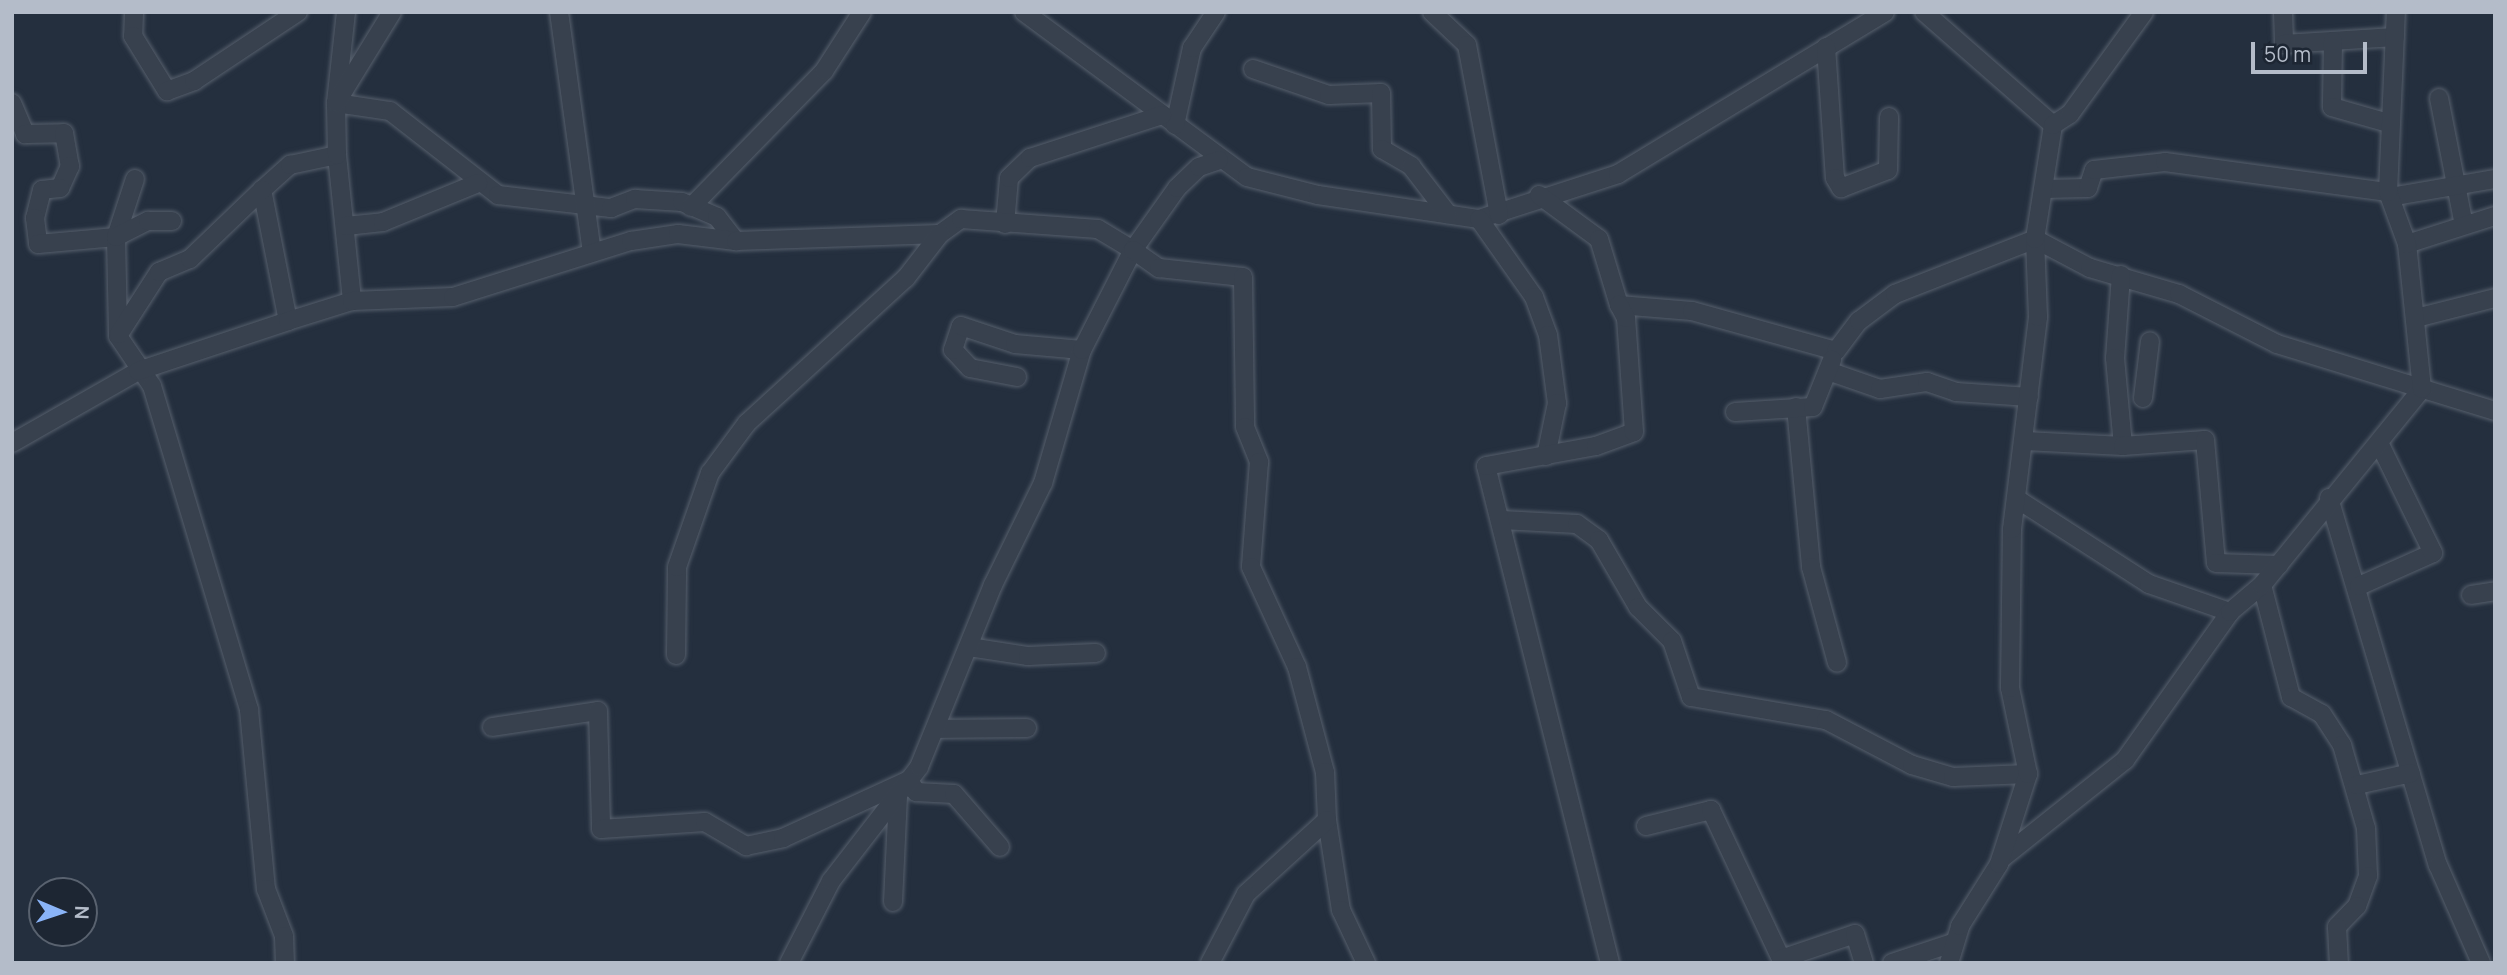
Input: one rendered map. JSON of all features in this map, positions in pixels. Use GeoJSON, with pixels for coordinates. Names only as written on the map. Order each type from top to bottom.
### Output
{"type":"FeatureCollection","features":[{"type":"Feature","properties":{"kind":"street"},"geometry":{"type":"LineString","coordinates":[[134,12],[133,36],[167,91],[194,81],[274,18],[298,12]]}},
{"type":"Feature","properties":{"kind":"street"},"geometry":{"type":"LineString","coordinates":[[346,12],[336,103],[337,155],[352,301]]}},
{"type":"Feature","properties":{"kind":"street"},"geometry":{"type":"LineString","coordinates":[[336,103],[393,12]]}},
{"type":"Feature","properties":{"kind":"street"},"geometry":{"type":"LineString","coordinates":[[559,12],[592,252]]}},
{"type":"Feature","properties":{"kind":"street"},"geometry":{"type":"LineString","coordinates":[[691,207],[824,71],[862,12]]}},
{"type":"Feature","properties":{"kind":"street"},"geometry":{"type":"LineString","coordinates":[[1024,12],[1219,160],[1247,177],[1318,195],[1479,219],[1499,215],[1539,195],[1618,174],[1885,12]]}},
{"type":"Feature","properties":{"kind":"street"},"geometry":{"type":"LineString","coordinates":[[1168,120],[1192,48],[1216,12]]}},
{"type":"Feature","properties":{"kind":"street"},"geometry":{"type":"LineString","coordinates":[[1432,12],[1468,45],[1499,215]]}},
{"type":"Feature","properties":{"kind":"street"},"geometry":{"type":"LineString","coordinates":[[1924,12],[2053,125]]}},
{"type":"Feature","properties":{"kind":"street"},"geometry":{"type":"LineString","coordinates":[[1949,963],[1955,942],[2001,859],[2028,774],[2010,688],[2017,499],[2039,291],[2035,239],[2053,125],[2070,114],[2144,12]]}},
{"type":"Feature","properties":{"kind":"street"},"geometry":{"type":"LineString","coordinates":[[2283,12],[2284,44],[2395,37]]}},
{"type":"Feature","properties":{"kind":"street"},"geometry":{"type":"LineString","coordinates":[[2001,859],[2125,760],[2230,612],[2262,585],[2329,498],[2381,447],[2423,389],[2407,244],[2389,195],[2388,123],[2396,12]]}},
{"type":"Feature","properties":{"kind":"street"},"geometry":{"type":"LineString","coordinates":[[2333,41],[2332,107],[2388,123]]}},
{"type":"Feature","properties":{"kind":"street"},"geometry":{"type":"LineString","coordinates":[[1826,47],[1835,178],[1841,188],[1888,170],[1888,117]]}},
{"type":"Feature","properties":{"kind":"street"},"geometry":{"type":"LineString","coordinates":[[1252,69],[1329,95],[1381,93],[1382,149],[1411,166],[1448,214]]}},
{"type":"Feature","properties":{"kind":"street"},"geometry":{"type":"LineString","coordinates":[[2439,98],[2464,225]]}},
{"type":"Feature","properties":{"kind":"street"},"geometry":{"type":"LineString","coordinates":[[12,103],[25,134],[64,133],[70,166],[60,188],[43,190],[34,218],[38,244],[116,237],[148,221],[172,221]]}},
{"type":"Feature","properties":{"kind":"street"},"geometry":{"type":"LineString","coordinates":[[336,103],[390,111],[478,183],[526,202],[611,208],[635,199],[691,207],[717,217],[736,241]]}},
{"type":"Feature","properties":{"kind":"street"},"geometry":{"type":"LineString","coordinates":[[1005,223],[1009,178],[1030,158],[1168,120]]}},
{"type":"Feature","properties":{"kind":"street"},"geometry":{"type":"LineString","coordinates":[[118,336],[159,272],[190,259],[290,165],[337,155]]}},
{"type":"Feature","properties":{"kind":"street"},"geometry":{"type":"LineString","coordinates":[[789,963],[831,881],[909,780],[936,729],[968,647],[1043,483],[1082,349],[1133,250],[1177,188],[1199,167],[1219,160]]}},
{"type":"Feature","properties":{"kind":"street"},"geometry":{"type":"LineString","coordinates":[[2045,189],[2088,188],[2094,170],[2165,162],[2389,195],[2495,179]]}},
{"type":"Feature","properties":{"kind":"street"},"geometry":{"type":"LineString","coordinates":[[135,179],[116,237],[118,336],[138,371],[152,386],[189,497],[248,710],[266,890],[284,936],[285,963]]}},
{"type":"Feature","properties":{"kind":"street"},"geometry":{"type":"LineString","coordinates":[[346,226],[383,222],[478,183]]}},
{"type":"Feature","properties":{"kind":"street"},"geometry":{"type":"LineString","coordinates":[[262,190],[288,321]]}},
{"type":"Feature","properties":{"kind":"street"},"geometry":{"type":"LineString","coordinates":[[1539,195],[1600,239],[1628,331],[1634,432],[1546,456],[1486,467],[1502,520],[1610,963]]}},
{"type":"Feature","properties":{"kind":"street"},"geometry":{"type":"LineString","coordinates":[[2407,244],[2495,216]]}},
{"type":"Feature","properties":{"kind":"street"},"geometry":{"type":"LineString","coordinates":[[676,654],[677,567],[710,473],[747,423],[915,269],[940,233],[961,219],[1098,229],[1158,268],[1244,277],[1245,427],[1259,462],[1251,567],[1297,667],[1325,772],[1326,820],[1340,911],[1366,963]]}},
{"type":"Feature","properties":{"kind":"street"},"geometry":{"type":"LineString","coordinates":[[1479,219],[1534,297],[1548,335],[1556,403],[1546,456]]}},
{"type":"Feature","properties":{"kind":"street"},"geometry":{"type":"LineString","coordinates":[[12,443],[138,371],[352,301],[453,297],[592,252],[677,234],[736,241],[940,233]]}},
{"type":"Feature","properties":{"kind":"street"},"geometry":{"type":"LineString","coordinates":[[1735,412],[1813,407],[1836,351],[1859,321],[1895,294],[2035,239],[2090,268],[2179,294],[2277,344],[2495,411]]}},
{"type":"Feature","properties":{"kind":"street"},"geometry":{"type":"LineString","coordinates":[[2121,275],[2115,358],[2123,446]]}},
{"type":"Feature","properties":{"kind":"street"},"geometry":{"type":"LineString","coordinates":[[2416,318],[2495,298]]}},
{"type":"Feature","properties":{"kind":"street"},"geometry":{"type":"LineString","coordinates":[[1619,304],[1692,311],[1836,351]]}},
{"type":"Feature","properties":{"kind":"street"},"geometry":{"type":"LineString","coordinates":[[1017,377],[970,368],[953,350],[961,326],[1015,344],[1082,349]]}},
{"type":"Feature","properties":{"kind":"street"},"geometry":{"type":"LineString","coordinates":[[2143,398],[2150,341]]}},
{"type":"Feature","properties":{"kind":"street"},"geometry":{"type":"LineString","coordinates":[[2115,358],[2147,362]]}},
{"type":"Feature","properties":{"kind":"street"},"geometry":{"type":"LineString","coordinates":[[1828,371],[1880,389],[1927,382],[1956,392],[2029,397]]}},
{"type":"Feature","properties":{"kind":"street"},"geometry":{"type":"LineString","coordinates":[[1796,407],[1811,567],[1837,663]]}},
{"type":"Feature","properties":{"kind":"street"},"geometry":{"type":"LineString","coordinates":[[2025,440],[2123,446],[2205,440],[2216,562],[2279,565]]}},
{"type":"Feature","properties":{"kind":"street"},"geometry":{"type":"LineString","coordinates":[[2359,586],[2433,553],[2381,447]]}},
{"type":"Feature","properties":{"kind":"street"},"geometry":{"type":"LineString","coordinates":[[2329,498],[2359,586],[2438,865],[2481,963]]}},
{"type":"Feature","properties":{"kind":"street"},"geometry":{"type":"LineString","coordinates":[[2017,499],[2149,584],[2230,612]]}},
{"type":"Feature","properties":{"kind":"street"},"geometry":{"type":"LineString","coordinates":[[1502,520],[1577,524],[1599,540],[1638,607],[1672,641],[1691,697],[1826,720],[1912,765],[1953,777],[2028,774]]}},
{"type":"Feature","properties":{"kind":"street"},"geometry":{"type":"LineString","coordinates":[[2262,585],[2291,697],[2322,714],[2357,785],[2368,876],[2357,906],[2337,927],[2339,963]]}},
{"type":"Feature","properties":{"kind":"street"},"geometry":{"type":"LineString","coordinates":[[2471,595],[2495,591]]}},
{"type":"Feature","properties":{"kind":"street"},"geometry":{"type":"LineString","coordinates":[[968,647],[1028,656],[1096,653]]}},
{"type":"Feature","properties":{"kind":"street"},"geometry":{"type":"LineString","coordinates":[[492,727],[598,711],[601,829],[705,822],[746,846],[783,838],[909,780]]}},
{"type":"Feature","properties":{"kind":"street"},"geometry":{"type":"LineString","coordinates":[[936,729],[1027,728]]}},
{"type":"Feature","properties":{"kind":"street"},"geometry":{"type":"LineString","coordinates":[[2357,785],[2411,773]]}},
{"type":"Feature","properties":{"kind":"street"},"geometry":{"type":"LineString","coordinates":[[909,780],[916,792],[954,794],[1000,847]]}},
{"type":"Feature","properties":{"kind":"street"},"geometry":{"type":"LineString","coordinates":[[892,902],[898,795]]}},
{"type":"Feature","properties":{"kind":"street"},"geometry":{"type":"LineString","coordinates":[[1646,826],[1711,810],[1782,961],[1855,934],[1864,963]]}},
{"type":"Feature","properties":{"kind":"street"},"geometry":{"type":"LineString","coordinates":[[1210,963],[1246,894],[1326,820]]}},
{"type":"Feature","properties":{"kind":"street"},"geometry":{"type":"LineString","coordinates":[[1892,963],[1955,942]]}}]}
